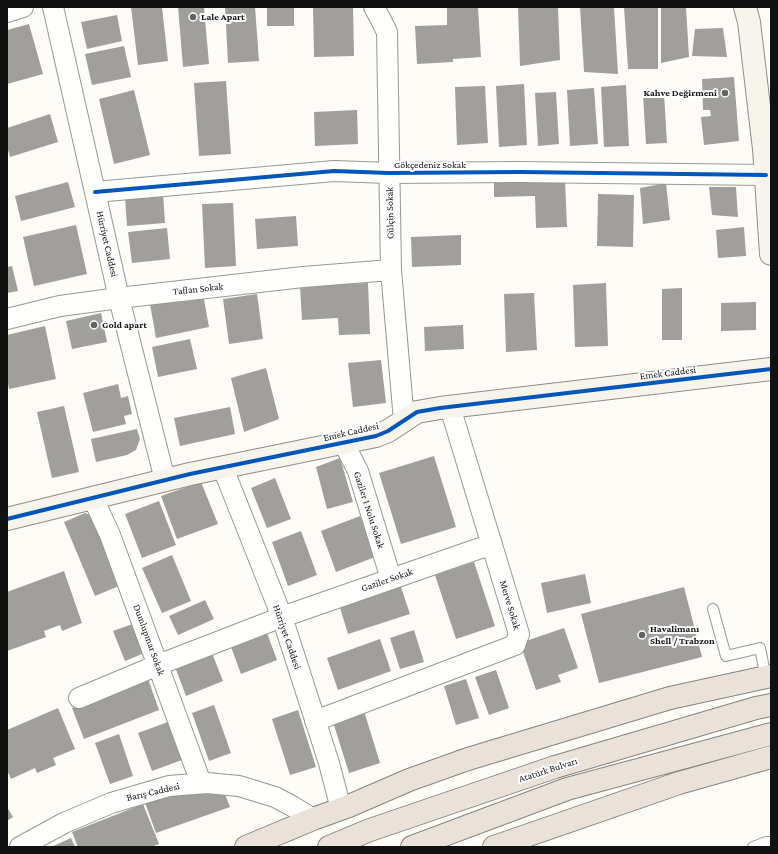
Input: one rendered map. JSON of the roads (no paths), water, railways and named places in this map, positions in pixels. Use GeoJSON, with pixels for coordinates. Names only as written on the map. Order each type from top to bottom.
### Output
{"type":"FeatureCollection","features":[{"type":"Feature","properties":{"kind":"highway"},"geometry":{"type":"LineString","coordinates":[[246,847],[409,780],[468,759],[670,698],[768,677]]}},
{"type":"Feature","properties":{"kind":"highway","name":"Atatürk Bulvarı"},"geometry":{"type":"LineString","coordinates":[[329,847],[370,830],[556,767],[748,710],[771,705]]}},
{"type":"Feature","properties":{"kind":"highway"},"geometry":{"type":"LineString","coordinates":[[412,847],[567,789],[771,734]]}},
{"type":"Feature","properties":{"kind":"highway"},"geometry":{"type":"LineString","coordinates":[[494,847],[679,783],[771,757]]}},
{"type":"Feature","properties":{"kind":"street"},"geometry":{"type":"LineString","coordinates":[[7,12],[22,7]]}},
{"type":"Feature","properties":{"kind":"street","name":"Hürriyet Caddesi"},"geometry":{"type":"LineString","coordinates":[[53,7],[119,298],[165,480]]}},
{"type":"Feature","properties":{"kind":"street","name":"Gülçin Sokak"},"geometry":{"type":"LineString","coordinates":[[374,7],[387,32],[391,270],[404,421]]}},
{"type":"Feature","properties":{"kind":"street"},"geometry":{"type":"LineString","coordinates":[[745,7],[749,22],[764,149],[771,254]]}},
{"type":"Feature","properties":{"kind":"street","name":"Gökçedeniz Sokak"},"geometry":{"type":"LineString","coordinates":[[95,192],[334,171],[389,173],[527,172],[766,175]]}},
{"type":"Feature","properties":{"kind":"street","name":"Taflan Sokak"},"geometry":{"type":"LineString","coordinates":[[7,319],[60,306],[119,298],[303,277],[391,270]]}},
{"type":"Feature","properties":{"kind":"street","name":"Emek Caddesi"},"geometry":{"type":"LineString","coordinates":[[7,519],[165,480],[376,436],[388,431],[417,412],[450,406],[771,368]]}},
{"type":"Feature","properties":{"kind":"street","name":"Merve Sokak"},"geometry":{"type":"LineString","coordinates":[[315,721],[515,645],[519,634],[450,406]]}},
{"type":"Feature","properties":{"kind":"street","name":"Gaziler 1 Nolu Sokak"},"geometry":{"type":"LineString","coordinates":[[343,442],[358,471],[391,579]]}},
{"type":"Feature","properties":{"kind":"street","name":"Hürriyet Caddesi"},"geometry":{"type":"LineString","coordinates":[[223,468],[282,617],[329,763],[341,809]]}},
{"type":"Feature","properties":{"kind":"street","name":"Dumlupınar Sokak"},"geometry":{"type":"LineString","coordinates":[[93,498],[110,535],[201,783]]}},
{"type":"Feature","properties":{"kind":"street","name":"Gaziler Sokak"},"geometry":{"type":"LineString","coordinates":[[79,698],[158,665],[282,617],[492,544]]}},
{"type":"Feature","properties":{"kind":"street","name":"Barış Caddesi"},"geometry":{"type":"LineString","coordinates":[[20,847],[64,823],[111,803],[169,786],[201,783],[239,786],[275,797],[313,820]]}},
{"type":"Feature","properties":{"kind":"lane"},"geometry":{"type":"LineString","coordinates":[[712,609],[726,656],[760,648],[768,677]]}},
{"type":"Feature","properties":{"kind":"lane"},"geometry":{"type":"LineString","coordinates":[[753,847],[766,842],[771,842]]}},
{"type":"Feature","properties":{"kind":"place","name":"Lale Apart"},"geometry":{"type":"Point","coordinates":[193,17]}},
{"type":"Feature","properties":{"kind":"place","name":"Kahve Değirmeni"},"geometry":{"type":"Point","coordinates":[725,93]}},
{"type":"Feature","properties":{"kind":"place","name":"Gold apart"},"geometry":{"type":"Point","coordinates":[94,325]}},
{"type":"Feature","properties":{"kind":"place","name":"Havalimanı Shell / Trabzon"},"geometry":{"type":"Point","coordinates":[642,635]}}]}
